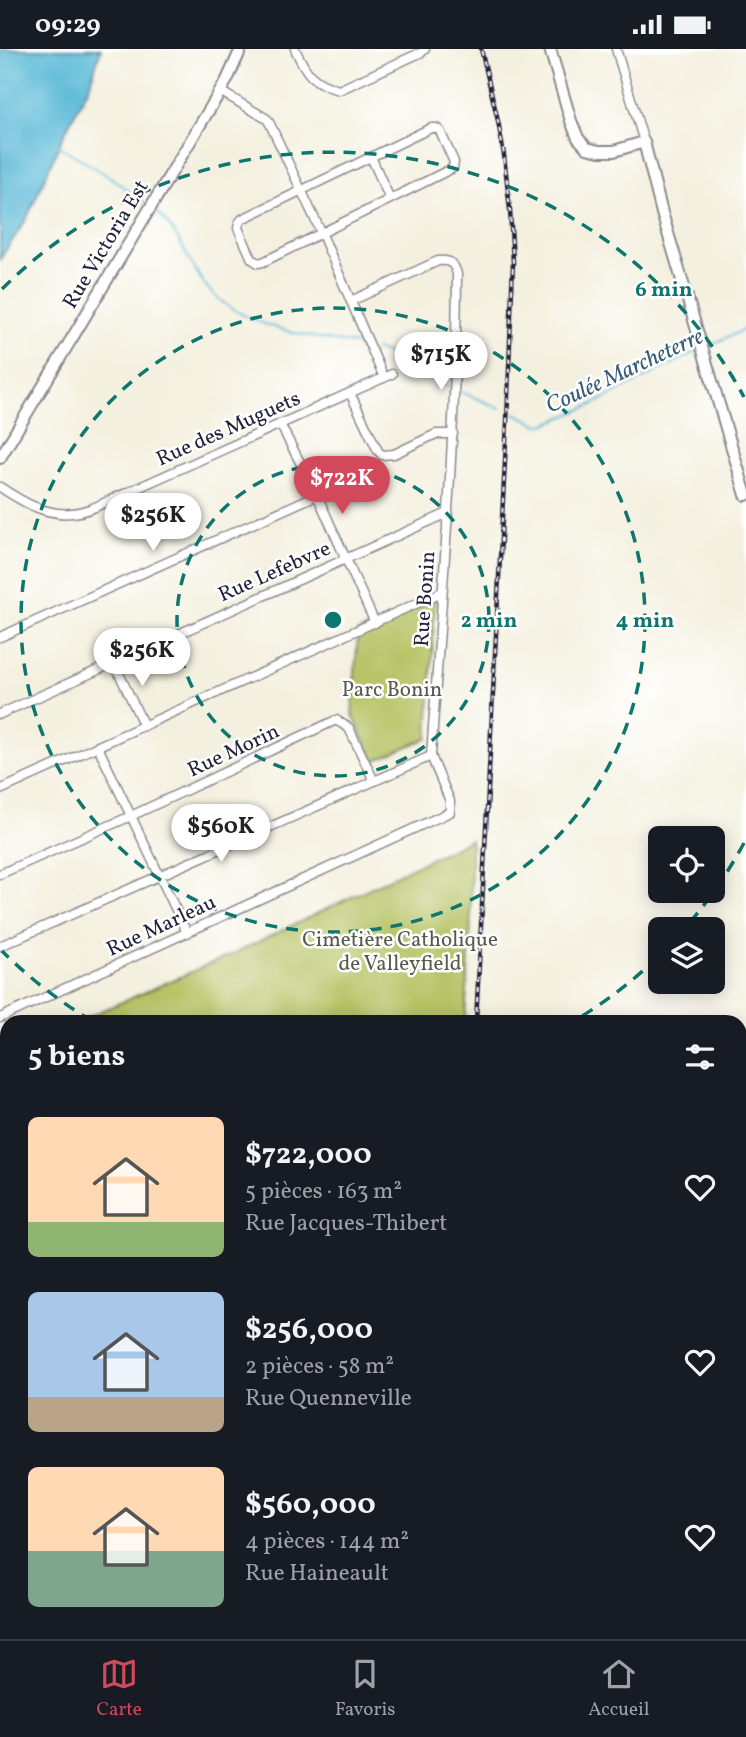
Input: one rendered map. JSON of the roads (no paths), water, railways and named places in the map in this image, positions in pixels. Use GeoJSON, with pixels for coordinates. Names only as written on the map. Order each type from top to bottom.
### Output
{"type":"FeatureCollection","features":[{"type":"Feature","properties":{"kind":"street","name":"Rue Victoria Est"},"geometry":{"type":"LineString","coordinates":[[0,458],[220,90],[241,49]]}},
{"type":"Feature","properties":{"kind":"street"},"geometry":{"type":"LineString","coordinates":[[295,49],[305,70],[314,78],[339,90],[425,49]]}},
{"type":"Feature","properties":{"kind":"street"},"geometry":{"type":"LineString","coordinates":[[550,49],[571,121],[578,138],[587,148],[614,151],[644,142]]}},
{"type":"Feature","properties":{"kind":"street"},"geometry":{"type":"LineString","coordinates":[[616,49],[746,495]]}},
{"type":"Feature","properties":{"kind":"street"},"geometry":{"type":"LineString","coordinates":[[220,90],[267,119],[351,301]]}},
{"type":"Feature","properties":{"kind":"street"},"geometry":{"type":"LineString","coordinates":[[428,129],[440,131],[454,162],[452,168],[263,263],[256,263],[239,230],[239,221],[301,191],[428,129]]}},
{"type":"Feature","properties":{"kind":"street"},"geometry":{"type":"LineString","coordinates":[[371,157],[390,198]]}},
{"type":"Feature","properties":{"kind":"street","name":"Rue Bonin"},"geometry":{"type":"LineString","coordinates":[[351,301],[438,261],[447,260],[454,265],[457,274],[453,430],[431,756],[450,801],[450,812]]}},
{"type":"Feature","properties":{"kind":"street","name":"Rue des Muguets"},"geometry":{"type":"LineString","coordinates":[[0,487],[29,505],[60,513],[82,511],[388,376],[351,301]]}},
{"type":"Feature","properties":{"kind":"street"},"geometry":{"type":"LineString","coordinates":[[351,393],[377,451],[382,455],[394,454],[436,433],[453,430]]}},
{"type":"Feature","properties":{"kind":"street"},"geometry":{"type":"LineString","coordinates":[[280,423],[317,495],[375,623]]}},
{"type":"Feature","properties":{"kind":"street"},"geometry":{"type":"LineString","coordinates":[[0,637],[317,495]]}},
{"type":"Feature","properties":{"kind":"street","name":"Rue Lefebvre"},"geometry":{"type":"LineString","coordinates":[[0,714],[448,513]]}},
{"type":"Feature","properties":{"kind":"street"},"geometry":{"type":"LineString","coordinates":[[0,790],[442,592]]}},
{"type":"Feature","properties":{"kind":"street"},"geometry":{"type":"LineString","coordinates":[[114,663],[144,726]]}},
{"type":"Feature","properties":{"kind":"street","name":"Rue Morin"},"geometry":{"type":"LineString","coordinates":[[0,874],[336,720],[349,728],[374,781]]}},
{"type":"Feature","properties":{"kind":"street"},"geometry":{"type":"LineString","coordinates":[[98,747],[187,933]]}},
{"type":"Feature","properties":{"kind":"street"},"geometry":{"type":"LineString","coordinates":[[0,946],[431,756]]}},
{"type":"Feature","properties":{"kind":"street","name":"Rue Marleau"},"geometry":{"type":"LineString","coordinates":[[9,1015],[450,812]]}},
{"type":"Feature","properties":{"kind":"water"},"geometry":{"type":"Polygon","coordinates":[[[3,49],[101,49],[89,87],[66,130],[26,220],[0,259],[0,53],[3,49]]]}},
{"type":"Feature","properties":{"kind":"waterway","name":"Coulée Marcheterre"},"geometry":{"type":"LineString","coordinates":[[59,146],[110,177],[148,205]]}},
{"type":"Feature","properties":{"kind":"waterway","name":"Coulée Marcheterre"},"geometry":{"type":"LineString","coordinates":[[155,210],[176,236],[203,282],[234,310],[301,335],[367,346]]}},
{"type":"Feature","properties":{"kind":"waterway","name":"Coulée Marcheterre"},"geometry":{"type":"LineString","coordinates":[[705,347],[746,329]]}},
{"type":"Feature","properties":{"kind":"waterway","name":"Coulée Marcheterre"},"geometry":{"type":"LineString","coordinates":[[375,349],[404,360],[451,388]]}},
{"type":"Feature","properties":{"kind":"waterway","name":"Coulée Marcheterre"},"geometry":{"type":"LineString","coordinates":[[515,413],[544,425],[590,406],[697,351]]}},
{"type":"Feature","properties":{"kind":"waterway","name":"Coulée Marcheterre"},"geometry":{"type":"LineString","coordinates":[[456,390],[500,408]]}},
{"type":"Feature","properties":{"kind":"railway"},"geometry":{"type":"LineString","coordinates":[[476,1015],[513,262],[504,155],[481,49]]}},
{"type":"Feature","properties":{"kind":"park label","name":"Parc Bonin"},"geometry":{"type":"Point","coordinates":[392,689]}},
{"type":"Feature","properties":{"kind":"park label","name":"Cimetière Catholique de Valleyfield"},"geometry":{"type":"Point","coordinates":[400,951]}}]}
